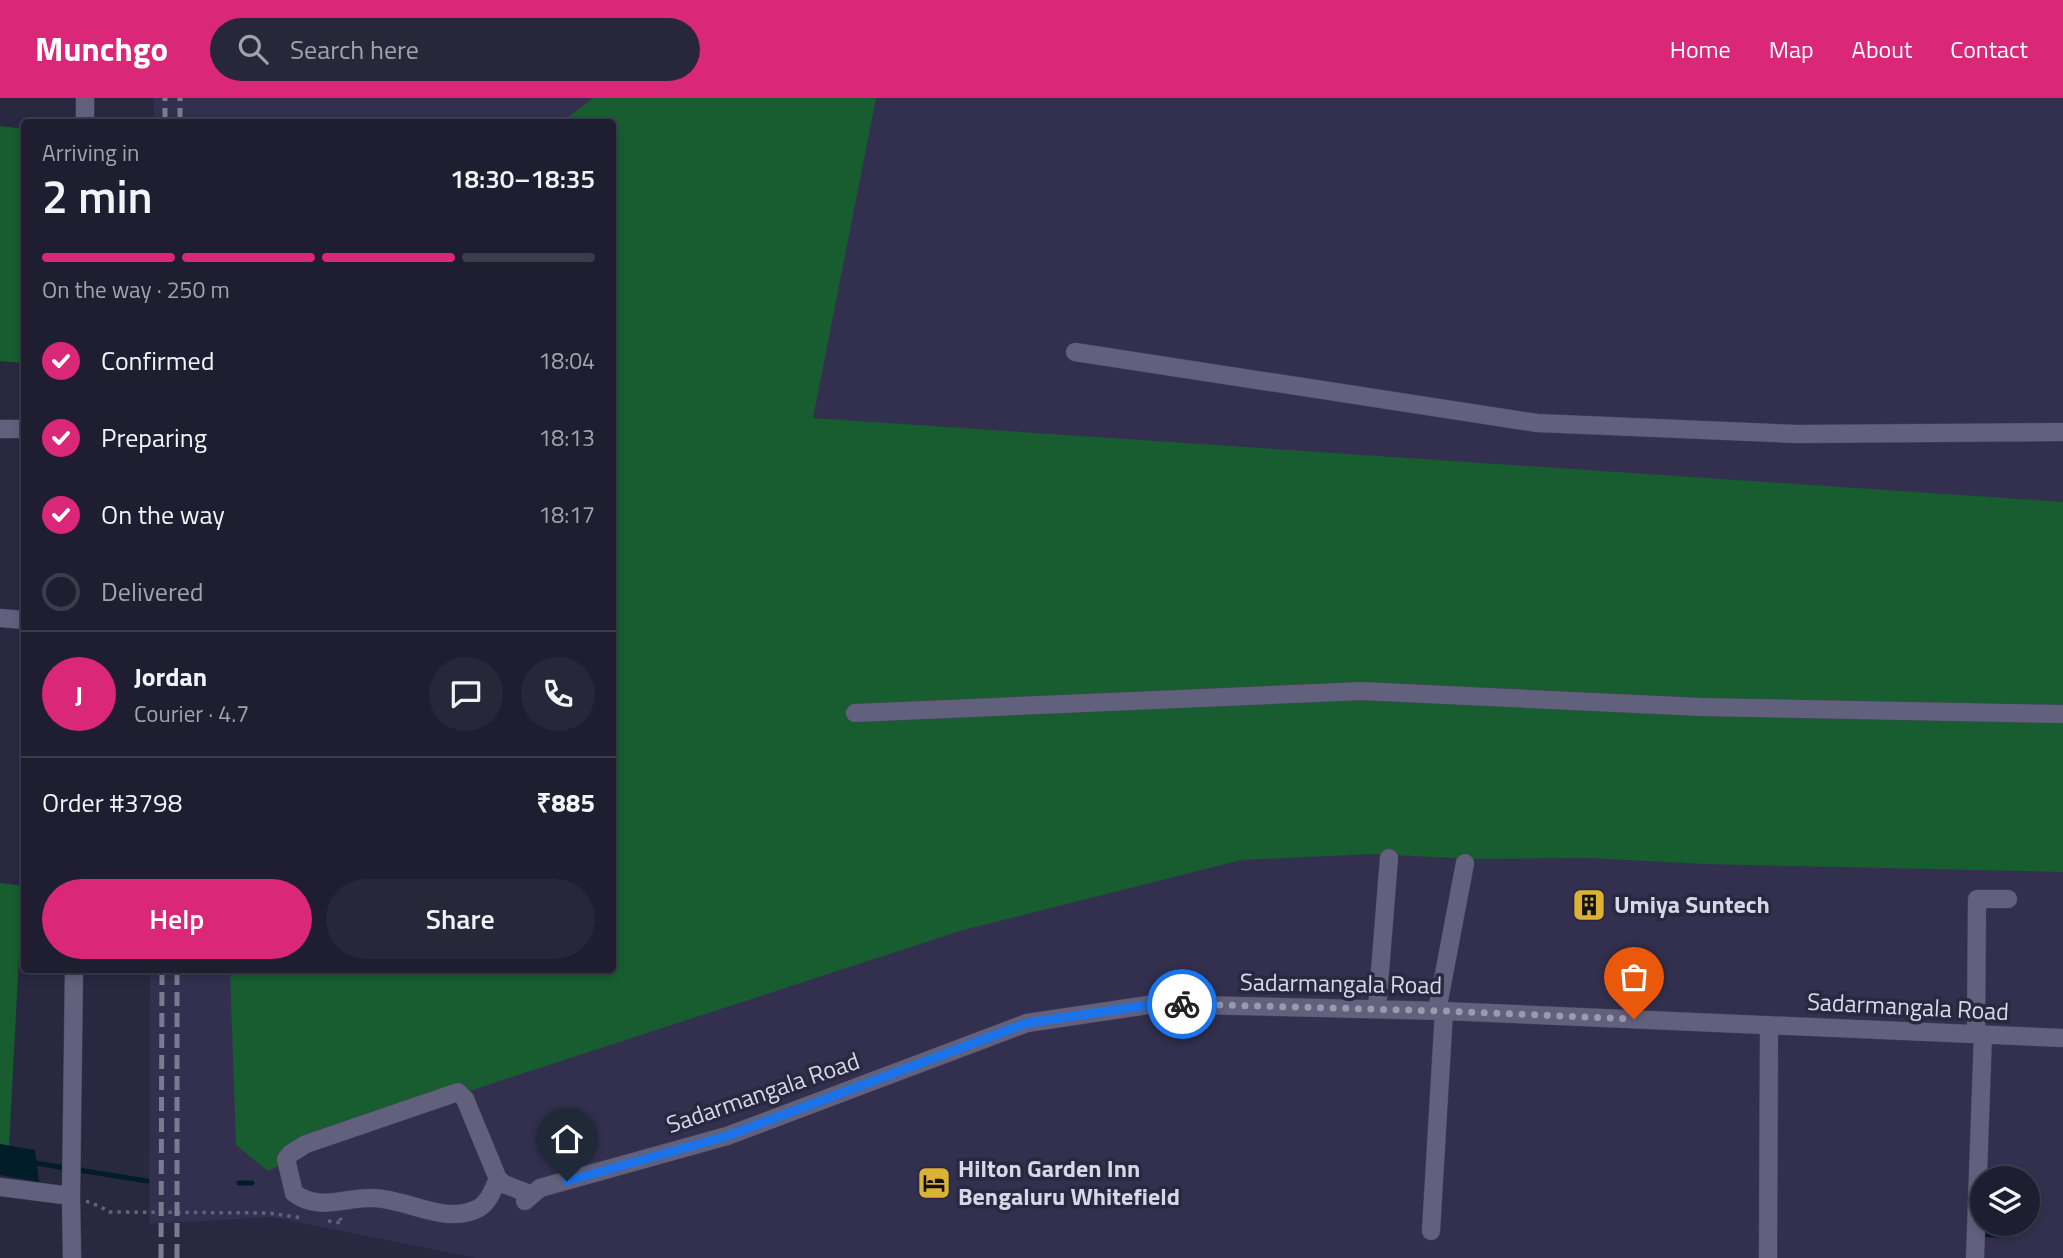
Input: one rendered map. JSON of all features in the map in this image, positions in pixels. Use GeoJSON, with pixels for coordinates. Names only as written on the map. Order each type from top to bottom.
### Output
{"type":"FeatureCollection","features":[{"type":"Feature","properties":{"kind":"street"},"geometry":{"type":"LineString","coordinates":[[85,98],[85,119]]}},
{"type":"Feature","properties":{"kind":"street"},"geometry":{"type":"LineString","coordinates":[[1074,352],[1537,423],[1797,434],[2063,432]]}},
{"type":"Feature","properties":{"kind":"street"},"geometry":{"type":"LineString","coordinates":[[0,429],[21,429]]}},
{"type":"Feature","properties":{"kind":"street"},"geometry":{"type":"LineString","coordinates":[[0,618],[21,620]]}},
{"type":"Feature","properties":{"kind":"street"},"geometry":{"type":"LineString","coordinates":[[855,713],[1362,691],[1701,707],[2063,714]]}},
{"type":"Feature","properties":{"kind":"street"},"geometry":{"type":"LineString","coordinates":[[1377,1009],[1389,858]]}},
{"type":"Feature","properties":{"kind":"street"},"geometry":{"type":"LineString","coordinates":[[1431,1231],[1441,1011],[1465,863]]}},
{"type":"Feature","properties":{"kind":"street"},"geometry":{"type":"LineString","coordinates":[[1975,1258],[1979,1034],[1977,899],[2008,899]]}},
{"type":"Feature","properties":{"kind":"street"},"geometry":{"type":"LineString","coordinates":[[72,1258],[74,973]]}},
{"type":"Feature","properties":{"kind":"street","name":"Sadarmangala Road"},"geometry":{"type":"LineString","coordinates":[[498,1179],[529,1198],[540,1188],[727,1136],[1027,1023],[1155,1004],[1441,1011],[2063,1038]]}},
{"type":"Feature","properties":{"kind":"street"},"geometry":{"type":"LineString","coordinates":[[1768,1258],[1769,1025]]}},
{"type":"Feature","properties":{"kind":"street"},"geometry":{"type":"LineString","coordinates":[[458,1092],[465,1099],[498,1179],[488,1200],[478,1208],[450,1214],[373,1198],[327,1204],[308,1201],[294,1193],[286,1159],[306,1144],[458,1092]]}},
{"type":"Feature","properties":{"kind":"street"},"geometry":{"type":"LineString","coordinates":[[0,1187],[72,1178]]}},
{"type":"Feature","properties":{"kind":"path"},"geometry":{"type":"LineString","coordinates":[[72,1178],[109,1212],[270,1213]]}},
{"type":"Feature","properties":{"kind":"shaded area"},"geometry":{"type":"Polygon","coordinates":[[[154,98],[2063,98],[2063,1258],[477,1258],[272,1217],[149,1224],[150,973],[616,973],[616,119],[154,119],[154,98]]]}},
{"type":"Feature","properties":{"kind":"green space"},"geometry":{"type":"Polygon","coordinates":[[[594,98],[876,98],[813,418],[2063,502],[2063,872],[1705,864],[1589,858],[1474,859],[1372,854],[1241,860],[963,930],[368,1124],[268,1171],[236,1145],[230,973],[616,973],[616,119],[565,119],[594,98]]]}},
{"type":"Feature","properties":{"kind":"green space"},"geometry":{"type":"Polygon","coordinates":[[[0,126],[21,129],[21,363],[0,361],[0,126]]]}},
{"type":"Feature","properties":{"kind":"green space"},"geometry":{"type":"Polygon","coordinates":[[[0,883],[21,886],[21,937],[9,1146],[0,1144],[0,883]]]}},
{"type":"Feature","properties":{"kind":"water"},"geometry":{"type":"Polygon","coordinates":[[[0,1144],[35,1150],[39,1182],[0,1175],[0,1144]]]}},
{"type":"Feature","properties":{"kind":"water"},"geometry":{"type":"Polygon","coordinates":[[[1981,1236],[2008,1236],[2008,1238],[1981,1236]]]}},
{"type":"Feature","properties":{"kind":"waterway"},"geometry":{"type":"LineString","coordinates":[[29,1162],[147,1181]]}},
{"type":"Feature","properties":{"kind":"waterway"},"geometry":{"type":"LineString","coordinates":[[239,1183],[252,1183]]}},
{"type":"Feature","properties":{"kind":"railway"},"geometry":{"type":"LineString","coordinates":[[165,98],[165,119]]}},
{"type":"Feature","properties":{"kind":"railway"},"geometry":{"type":"LineString","coordinates":[[180,98],[180,119]]}},
{"type":"Feature","properties":{"kind":"railway"},"geometry":{"type":"LineString","coordinates":[[161,1258],[162,973]]}},
{"type":"Feature","properties":{"kind":"railway"},"geometry":{"type":"LineString","coordinates":[[177,973],[177,1258]]}},
{"type":"Feature","properties":{"kind":"way so far"},"geometry":{"type":"LineString","coordinates":[[1182,1004],[1634,1019]]}},
{"type":"Feature","properties":{"kind":"place","name":"Umiya Suntech"},"geometry":{"type":"Point","coordinates":[1589,905]}},
{"type":"Feature","properties":{"kind":"place","name":"Hilton Garden Inn Bengaluru Whitefield"},"geometry":{"type":"Point","coordinates":[934,1183]}},
{"type":"Feature","properties":{"kind":"route"},"geometry":{"type":"LineString","coordinates":[[567,1181],[727,1136],[1027,1023],[1155,1004],[1182,1004]]}}]}
